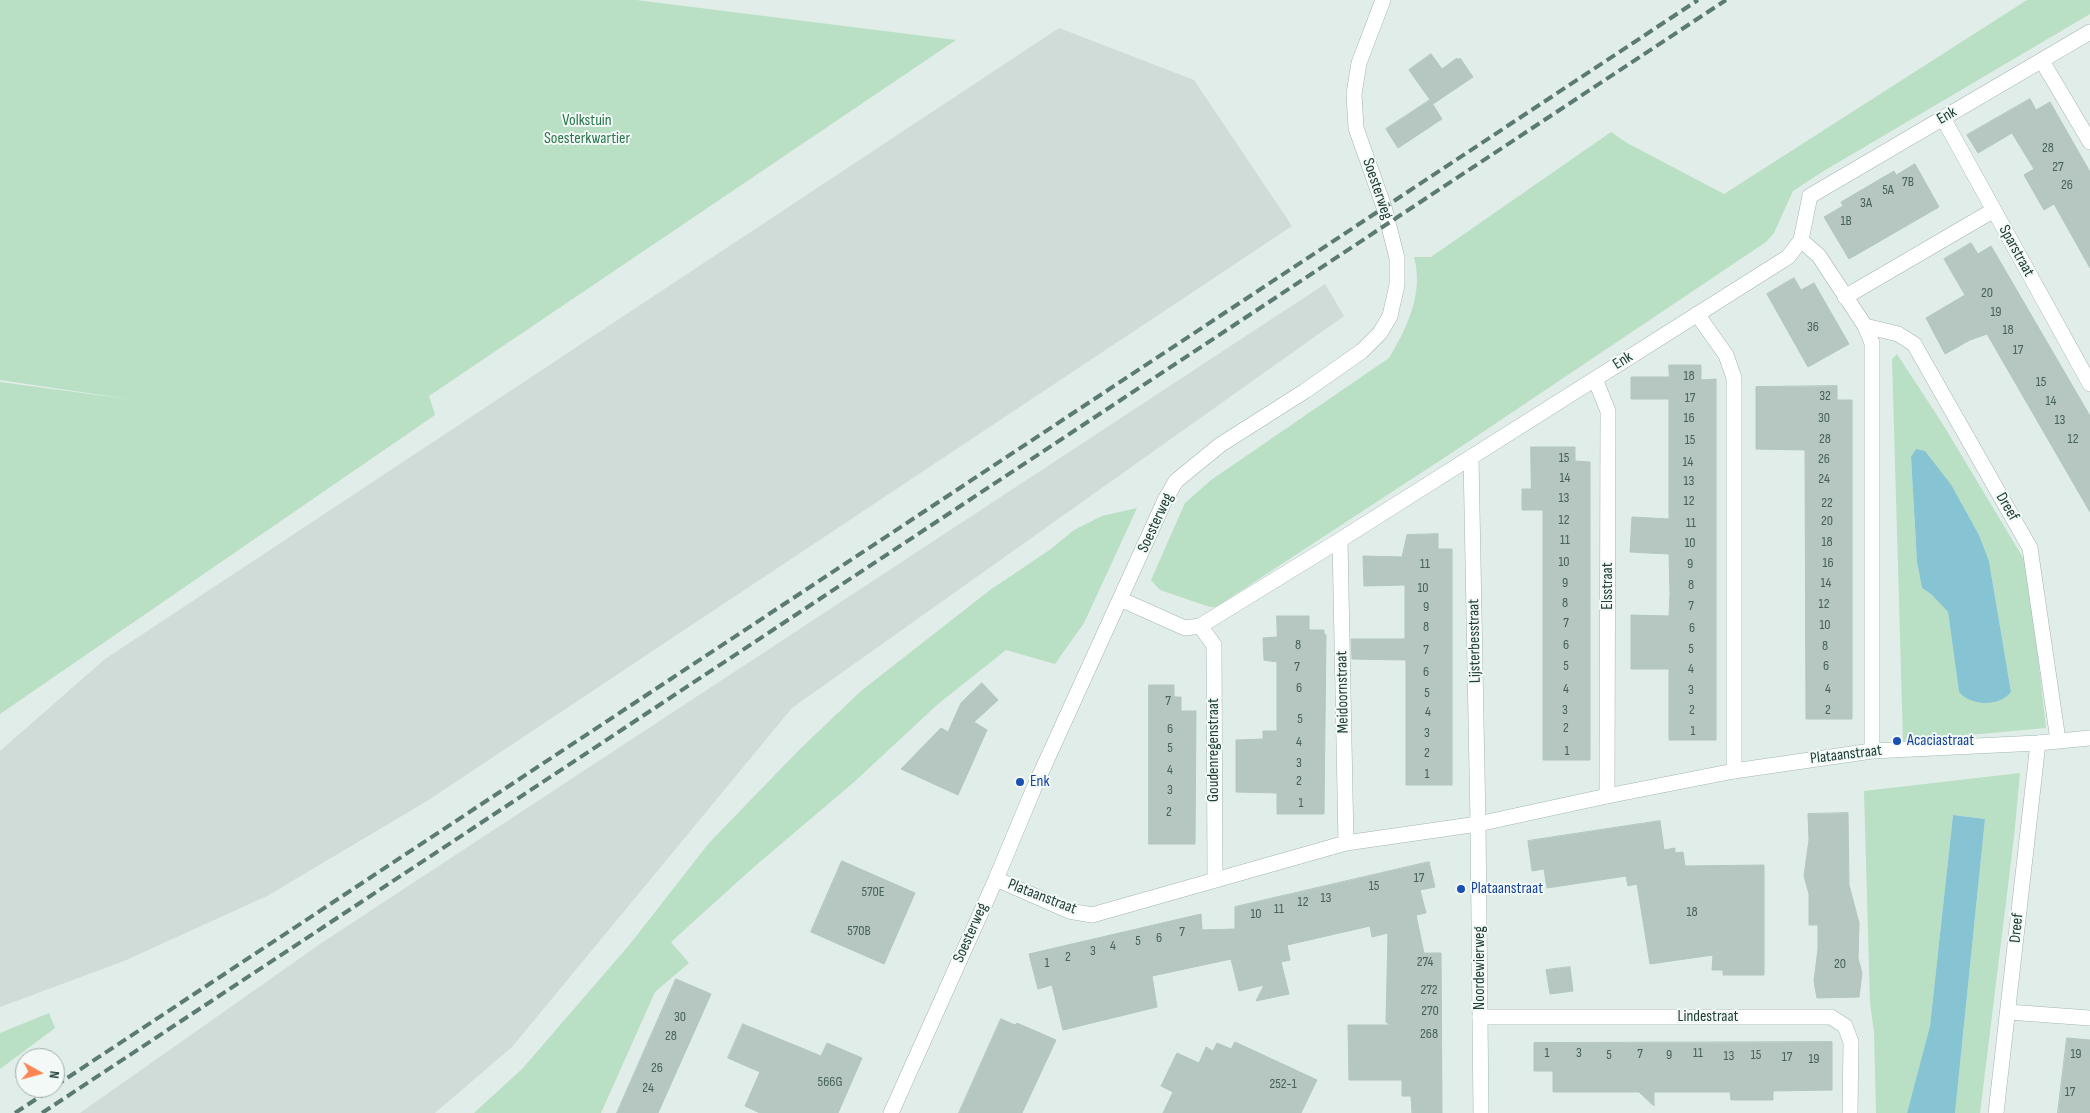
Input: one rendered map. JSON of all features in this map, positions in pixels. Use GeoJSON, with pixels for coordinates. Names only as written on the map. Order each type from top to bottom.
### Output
{"type":"FeatureCollection","features":[{"type":"Feature","properties":{"kind":"street","name":"Soesterweg"},"geometry":{"type":"LineString","coordinates":[[891,1113],[996,879],[1034,788],[1165,500],[1176,480],[1220,445],[1305,391],[1362,351],[1380,333],[1390,316],[1397,285],[1397,258],[1384,207],[1356,128],[1354,94],[1359,63],[1383,0]]}},
{"type":"Feature","properties":{"kind":"street","name":"Enk"},"geometry":{"type":"LineString","coordinates":[[1200,626],[1340,540],[1788,257],[1801,240],[1810,196],[2090,32]]}},
{"type":"Feature","properties":{"kind":"street"},"geometry":{"type":"LineString","coordinates":[[2042,61],[2090,142]]}},
{"type":"Feature","properties":{"kind":"street","name":"Sparstraat"},"geometry":{"type":"LineString","coordinates":[[1943,118],[2090,384]]}},
{"type":"Feature","properties":{"kind":"street"},"geometry":{"type":"LineString","coordinates":[[1845,297],[1994,210]]}},
{"type":"Feature","properties":{"kind":"street"},"geometry":{"type":"LineString","coordinates":[[1801,240],[1819,256],[1865,326],[1872,343],[1872,751]]}},
{"type":"Feature","properties":{"kind":"street"},"geometry":{"type":"LineString","coordinates":[[1697,314],[1726,355],[1734,378],[1734,771]]}},
{"type":"Feature","properties":{"kind":"street","name":"Dreef"},"geometry":{"type":"LineString","coordinates":[[1865,326],[1898,334],[1914,344],[2030,548],[2058,740]]}},
{"type":"Feature","properties":{"kind":"street","name":"Elsstraat"},"geometry":{"type":"LineString","coordinates":[[1595,379],[1608,411],[1607,796]]}},
{"type":"Feature","properties":{"kind":"street","name":"Lijsterbesstraat"},"geometry":{"type":"LineString","coordinates":[[1471,457],[1478,824]]}},
{"type":"Feature","properties":{"kind":"street","name":"Meidoornstraat"},"geometry":{"type":"LineString","coordinates":[[1340,540],[1346,843]]}},
{"type":"Feature","properties":{"kind":"street"},"geometry":{"type":"LineString","coordinates":[[1120,599],[1185,628],[1200,626]]}},
{"type":"Feature","properties":{"kind":"street","name":"Goudenregenstraat"},"geometry":{"type":"LineString","coordinates":[[1200,626],[1214,645],[1215,879]]}},
{"type":"Feature","properties":{"kind":"street","name":"Plataanstraat"},"geometry":{"type":"LineString","coordinates":[[996,879],[1069,911],[1092,915],[1346,843],[1478,824],[1734,771],[1872,751],[2038,743],[2090,738]]}},
{"type":"Feature","properties":{"kind":"street","name":"Dreef"},"geometry":{"type":"LineString","coordinates":[[1996,1113],[2038,743]]}},
{"type":"Feature","properties":{"kind":"street","name":"Noordewierweg"},"geometry":{"type":"LineString","coordinates":[[1478,824],[1481,1113]]}},
{"type":"Feature","properties":{"kind":"street"},"geometry":{"type":"LineString","coordinates":[[2008,1012],[2090,1018]]}},
{"type":"Feature","properties":{"kind":"street","name":"Lindestraat"},"geometry":{"type":"LineString","coordinates":[[1480,1017],[1831,1017],[1845,1026],[1851,1042],[1850,1113]]}},
{"type":"Feature","properties":{"kind":"shaded area"},"geometry":{"type":"Polygon","coordinates":[[[1059,28],[1194,80],[1292,226],[427,801],[267,896],[124,961],[0,1007],[0,751],[105,659],[1059,28]]]}},
{"type":"Feature","properties":{"kind":"shaded area"},"geometry":{"type":"Polygon","coordinates":[[[1325,284],[1344,316],[792,708],[512,1047],[435,1113],[80,1113],[323,942],[1325,284]]]}},
{"type":"Feature","properties":{"kind":"green space","name":"Volkstuin Soesterkwartier"},"geometry":{"type":"Polygon","coordinates":[[[0,0],[636,0],[956,40],[429,396],[435,415],[0,714],[0,382],[135,400],[0,380],[0,0]]]}},
{"type":"Feature","properties":{"kind":"green space"},"geometry":{"type":"Polygon","coordinates":[[[2027,0],[2090,0],[2090,14],[1793,191],[1774,233],[1766,242],[1453,452],[1216,607],[1210,607],[1160,590],[1151,580],[1185,503],[1211,480],[1389,358],[1402,335],[1412,310],[1417,284],[1417,270],[1414,257],[1431,257],[1611,132],[1627,143],[1724,194],[2027,0]]]}},
{"type":"Feature","properties":{"kind":"green space"},"geometry":{"type":"Polygon","coordinates":[[[1897,354],[1942,423],[2028,566],[2046,728],[1903,741],[1892,359],[1897,354]],[[1916,449],[1911,458],[1917,562],[1922,588],[1931,594],[1948,612],[1959,692],[2011,692],[1989,561],[1979,535],[1952,486],[1916,449]]]}},
{"type":"Feature","properties":{"kind":"green space"},"geometry":{"type":"Polygon","coordinates":[[[1137,508],[1084,623],[1055,664],[1006,650],[938,704],[853,783],[755,866],[671,942],[689,963],[655,992],[601,1113],[474,1113],[523,1068],[630,944],[709,843],[799,750],[861,691],[990,590],[1051,549],[1074,530],[1102,516],[1137,508]]]}},
{"type":"Feature","properties":{"kind":"green space"},"geometry":{"type":"Polygon","coordinates":[[[2020,773],[2014,837],[1980,1113],[1955,1113],[1985,819],[1953,815],[1930,1026],[1907,1113],[1876,1113],[1874,1032],[1870,1003],[1864,791],[2020,773]]]}},
{"type":"Feature","properties":{"kind":"green space"},"geometry":{"type":"Polygon","coordinates":[[[49,1013],[55,1028],[28,1048],[15,1048],[15,1058],[0,1069],[0,1033],[49,1013]]]}},
{"type":"Feature","properties":{"kind":"water"},"geometry":{"type":"Polygon","coordinates":[[[1916,449],[1925,451],[1952,486],[1979,535],[1989,561],[2011,692],[2000,700],[1985,703],[1978,702],[1964,697],[1959,692],[1948,612],[1931,594],[1922,588],[1917,562],[1911,457],[1916,449]]]}},
{"type":"Feature","properties":{"kind":"water"},"geometry":{"type":"Polygon","coordinates":[[[1953,815],[1985,819],[1955,1113],[1907,1113],[1930,1026],[1953,815]]]}},
{"type":"Feature","properties":{"kind":"building"},"geometry":{"type":"Polygon","coordinates":[[[1431,54],[1442,69],[1457,58],[1458,60],[1460,58],[1473,77],[1433,104],[1409,70],[1431,54]]]}},
{"type":"Feature","properties":{"kind":"building"},"geometry":{"type":"Polygon","coordinates":[[[2030,99],[2036,110],[2050,102],[2090,172],[2090,268],[2054,204],[2044,210],[2024,175],[2034,169],[2012,133],[1978,153],[1967,135],[2030,99]]]}},
{"type":"Feature","properties":{"kind":"building"},"geometry":{"type":"Polygon","coordinates":[[[1430,100],[1442,119],[1398,148],[1386,129],[1430,100]]]}},
{"type":"Feature","properties":{"kind":"building"},"geometry":{"type":"Polygon","coordinates":[[[1915,164],[1939,207],[1849,259],[1824,217],[1843,206],[1841,202],[1894,171],[1896,175],[1915,164]]]}},
{"type":"Feature","properties":{"kind":"building"},"geometry":{"type":"Polygon","coordinates":[[[1971,243],[1978,254],[1991,246],[2090,416],[2090,512],[1987,334],[1970,340],[1945,354],[1926,318],[1965,295],[1944,259],[1971,243]]]}},
{"type":"Feature","properties":{"kind":"building"},"geometry":{"type":"Polygon","coordinates":[[[1794,278],[1801,290],[1814,283],[1849,344],[1808,367],[1767,294],[1794,278]]]}},
{"type":"Feature","properties":{"kind":"building"},"geometry":{"type":"Polygon","coordinates":[[[1669,365],[1701,365],[1701,380],[1716,379],[1716,740],[1669,740],[1669,669],[1631,669],[1631,615],[1669,616],[1670,594],[1669,554],[1630,552],[1632,517],[1669,519],[1669,399],[1631,399],[1631,377],[1669,377],[1669,365]]]}},
{"type":"Feature","properties":{"kind":"building"},"geometry":{"type":"Polygon","coordinates":[[[1837,386],[1837,400],[1852,400],[1852,719],[1806,719],[1805,450],[1756,449],[1756,387],[1837,386]]]}},
{"type":"Feature","properties":{"kind":"building"},"geometry":{"type":"Polygon","coordinates":[[[1531,447],[1575,447],[1575,461],[1590,462],[1590,760],[1543,760],[1543,510],[1522,510],[1522,489],[1531,489],[1531,447]]]}},
{"type":"Feature","properties":{"kind":"building"},"geometry":{"type":"Polygon","coordinates":[[[1438,534],[1438,549],[1452,549],[1452,785],[1406,785],[1406,660],[1352,659],[1351,639],[1405,639],[1405,585],[1364,586],[1363,556],[1402,557],[1407,535],[1438,534]]]}},
{"type":"Feature","properties":{"kind":"building"},"geometry":{"type":"Polygon","coordinates":[[[1277,616],[1309,616],[1309,630],[1324,630],[1326,635],[1324,814],[1277,814],[1277,793],[1236,792],[1236,740],[1263,739],[1263,731],[1277,731],[1277,662],[1264,660],[1263,638],[1277,637],[1277,616]]]}},
{"type":"Feature","properties":{"kind":"building"},"geometry":{"type":"Polygon","coordinates":[[[982,683],[998,700],[974,722],[987,730],[958,795],[901,769],[941,728],[948,732],[961,703],[982,683]]]}},
{"type":"Feature","properties":{"kind":"building"},"geometry":{"type":"Polygon","coordinates":[[[1149,685],[1174,685],[1174,697],[1181,697],[1181,711],[1196,711],[1195,844],[1149,844],[1149,685]]]}},
{"type":"Feature","properties":{"kind":"building"},"geometry":{"type":"Polygon","coordinates":[[[1848,813],[1849,885],[1859,923],[1858,958],[1862,973],[1859,997],[1817,998],[1814,981],[1818,949],[1818,925],[1809,925],[1809,894],[1804,876],[1809,840],[1808,814],[1848,813]]]}},
{"type":"Feature","properties":{"kind":"building"},"geometry":{"type":"Polygon","coordinates":[[[1660,821],[1664,850],[1675,848],[1675,853],[1683,852],[1685,866],[1764,865],[1764,975],[1723,975],[1723,970],[1712,970],[1713,955],[1650,964],[1637,884],[1628,886],[1626,876],[1547,888],[1544,869],[1532,871],[1528,841],[1660,821]]]}},
{"type":"Feature","properties":{"kind":"building"},"geometry":{"type":"Polygon","coordinates":[[[842,861],[915,893],[884,964],[811,932],[842,861]]]}},
{"type":"Feature","properties":{"kind":"building"},"geometry":{"type":"Polygon","coordinates":[[[1429,862],[1435,887],[1420,890],[1426,913],[1416,915],[1424,953],[1441,953],[1442,1113],[1412,1113],[1411,1096],[1402,1096],[1402,1080],[1349,1080],[1348,1025],[1390,1025],[1386,1022],[1388,933],[1372,937],[1370,926],[1287,945],[1290,960],[1281,962],[1289,994],[1256,1001],[1264,985],[1239,991],[1231,959],[1152,976],[1157,1007],[1063,1030],[1052,985],[1038,989],[1029,954],[1201,914],[1202,930],[1235,929],[1235,907],[1429,862]]]}},
{"type":"Feature","properties":{"kind":"building"},"geometry":{"type":"Polygon","coordinates":[[[1570,967],[1573,991],[1550,994],[1546,970],[1570,967]]]}},
{"type":"Feature","properties":{"kind":"building"},"geometry":{"type":"Polygon","coordinates":[[[676,979],[711,994],[658,1113],[617,1113],[676,979]]]}},
{"type":"Feature","properties":{"kind":"building"},"geometry":{"type":"Polygon","coordinates":[[[1001,1019],[1015,1025],[1017,1023],[1056,1040],[1022,1113],[959,1113],[1001,1019]]]}},
{"type":"Feature","properties":{"kind":"building"},"geometry":{"type":"Polygon","coordinates":[[[743,1024],[821,1056],[827,1043],[862,1058],[838,1113],[760,1113],[745,1106],[760,1072],[728,1058],[743,1024]]]}},
{"type":"Feature","properties":{"kind":"building"},"geometry":{"type":"Polygon","coordinates":[[[2067,1038],[2090,1040],[2090,1113],[2058,1113],[2067,1038]]]}},
{"type":"Feature","properties":{"kind":"building"},"geometry":{"type":"Polygon","coordinates":[[[1235,1042],[1317,1080],[1301,1113],[1163,1113],[1173,1092],[1161,1086],[1177,1053],[1199,1063],[1206,1047],[1213,1051],[1217,1043],[1231,1049],[1235,1042]]]}},
{"type":"Feature","properties":{"kind":"building"},"geometry":{"type":"Polygon","coordinates":[[[1832,1042],[1832,1090],[1773,1091],[1773,1100],[1731,1100],[1730,1092],[1654,1092],[1654,1106],[1639,1092],[1553,1092],[1553,1071],[1534,1071],[1534,1043],[1832,1042]]]}},
{"type":"Feature","properties":{"kind":"railway"},"geometry":{"type":"LineString","coordinates":[[65,1079],[1698,0]]}},
{"type":"Feature","properties":{"kind":"railway"},"geometry":{"type":"LineString","coordinates":[[42,1113],[1726,0]]}},
{"type":"Feature","properties":{"kind":"railway"},"geometry":{"type":"LineString","coordinates":[[15,1113],[38,1098]]}},
{"type":"Feature","properties":{"kind":"place","name":"Acaciastraat"},"geometry":{"type":"Point","coordinates":[1897,741]}},
{"type":"Feature","properties":{"kind":"place","name":"Enk"},"geometry":{"type":"Point","coordinates":[1020,782]}},
{"type":"Feature","properties":{"kind":"place","name":"Plataanstraat"},"geometry":{"type":"Point","coordinates":[1461,889]}}]}
